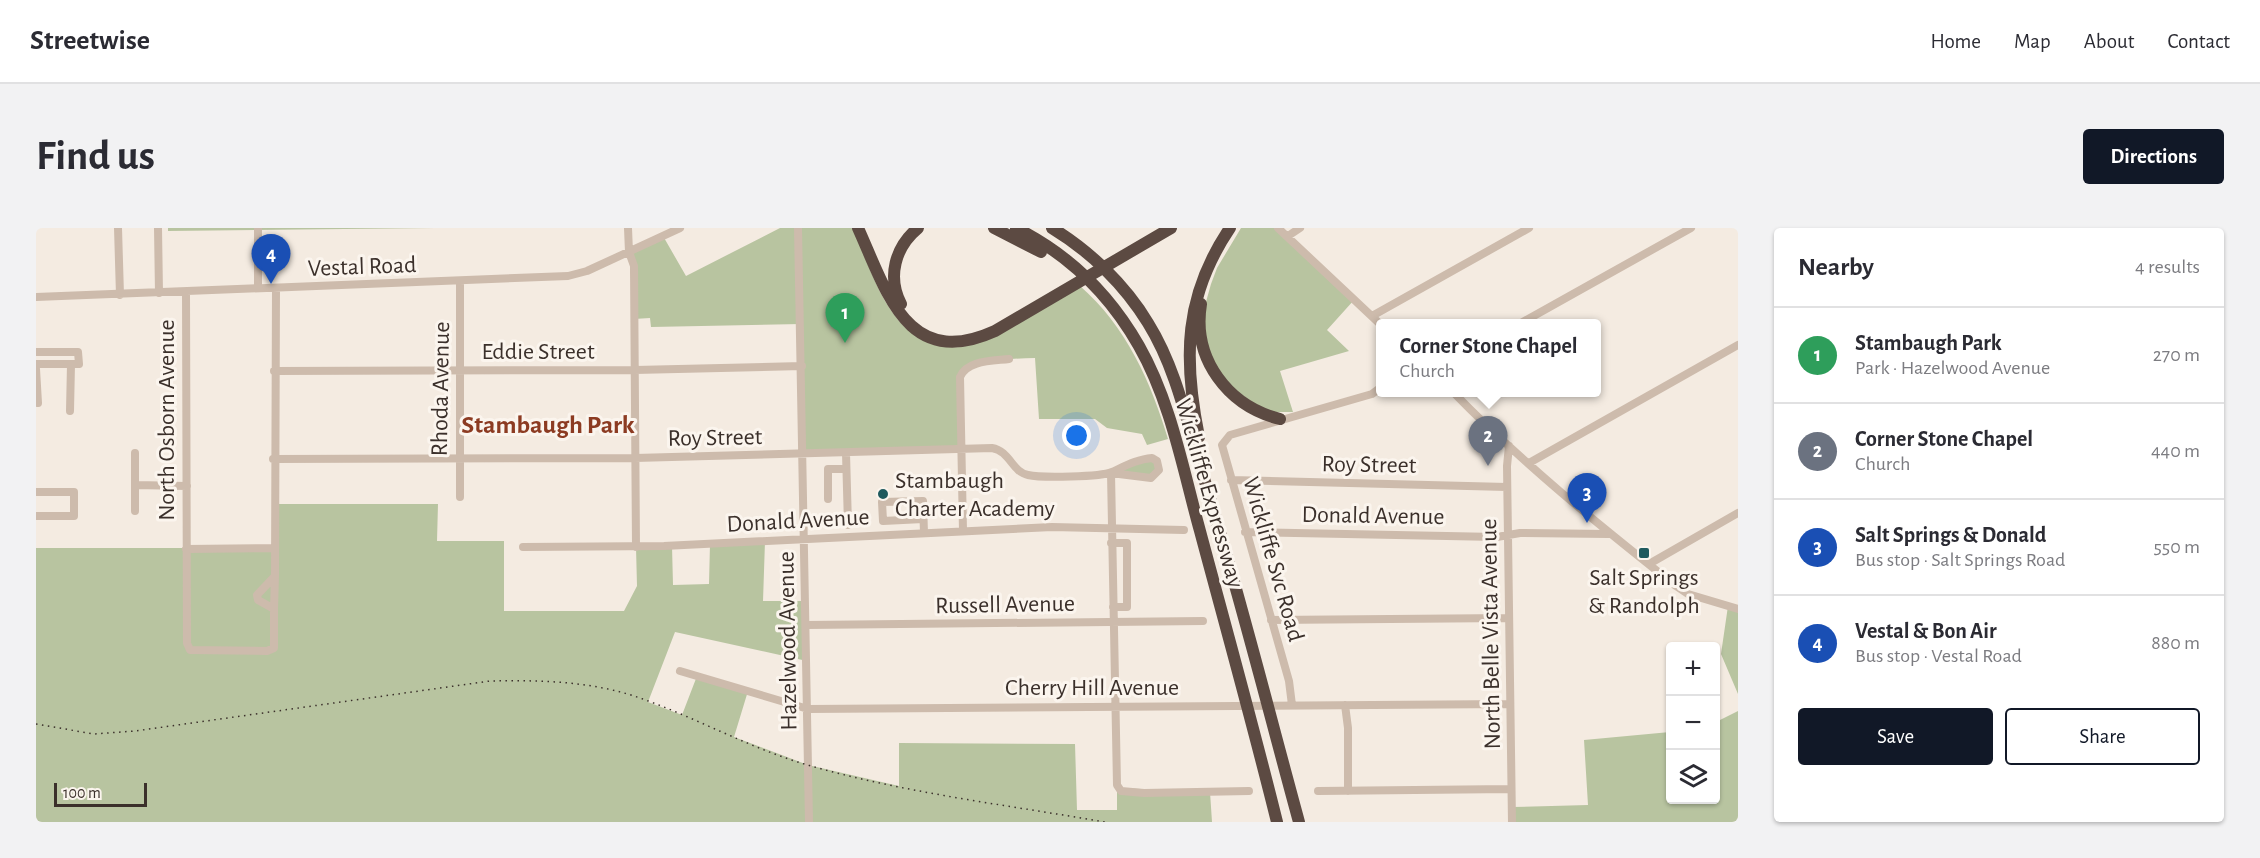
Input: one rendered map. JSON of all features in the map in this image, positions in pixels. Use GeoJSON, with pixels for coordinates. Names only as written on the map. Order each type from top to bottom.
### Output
{"type":"FeatureCollection","features":[{"type":"Feature","properties":{"kind":"highway"},"geometry":{"type":"LineString","coordinates":[[858,228],[900,316],[916,331],[932,339],[952,343],[976,339],[1123,251],[1156,228]]}},
{"type":"Feature","properties":{"kind":"highway"},"geometry":{"type":"LineString","coordinates":[[918,228],[907,239],[898,254],[894,279],[902,307],[913,320],[927,329],[955,335],[977,330],[1056,291]]}},
{"type":"Feature","properties":{"kind":"highway"},"geometry":{"type":"LineString","coordinates":[[994,228],[1055,261],[1091,291],[1130,341],[1165,409]]}},
{"type":"Feature","properties":{"kind":"highway","name":"Wickliffe Expressway"},"geometry":{"type":"LineString","coordinates":[[1016,228],[1067,261],[1105,297],[1140,346],[1165,409],[1277,822]]}},
{"type":"Feature","properties":{"kind":"highway","name":"Wickliffe Expressway"},"geometry":{"type":"LineString","coordinates":[[1052,228],[1081,248],[1115,279],[1148,323],[1171,370],[1224,540],[1299,822]]}},
{"type":"Feature","properties":{"kind":"highway"},"geometry":{"type":"LineString","coordinates":[[1123,251],[1171,228]]}},
{"type":"Feature","properties":{"kind":"highway"},"geometry":{"type":"LineString","coordinates":[[1224,540],[1221,519],[1196,422],[1189,351],[1197,292],[1214,252],[1230,228]]}},
{"type":"Feature","properties":{"kind":"highway"},"geometry":{"type":"LineString","coordinates":[[1236,228],[1213,266],[1202,295],[1200,314],[1202,343],[1212,370],[1232,395],[1254,411],[1280,419]]}},
{"type":"Feature","properties":{"kind":"street"},"geometry":{"type":"LineString","coordinates":[[158,228],[159,293]]}},
{"type":"Feature","properties":{"kind":"street"},"geometry":{"type":"LineString","coordinates":[[258,228],[258,288]]}},
{"type":"Feature","properties":{"kind":"street"},"geometry":{"type":"LineString","coordinates":[[628,228],[629,252],[634,266],[636,547]]}},
{"type":"Feature","properties":{"kind":"street","name":"Vestal Road"},"geometry":{"type":"LineString","coordinates":[[36,297],[568,276],[629,252],[680,228]]}},
{"type":"Feature","properties":{"kind":"street","name":"Hazelwood Avenue"},"geometry":{"type":"LineString","coordinates":[[798,228],[806,539],[809,822]]}},
{"type":"Feature","properties":{"kind":"street"},"geometry":{"type":"LineString","coordinates":[[1278,228],[1376,320]]}},
{"type":"Feature","properties":{"kind":"street"},"geometry":{"type":"LineString","coordinates":[[1288,236],[1300,228]]}},
{"type":"Feature","properties":{"kind":"street"},"geometry":{"type":"LineString","coordinates":[[1372,316],[1529,228]]}},
{"type":"Feature","properties":{"kind":"street"},"geometry":{"type":"LineString","coordinates":[[1530,319],[1690,228]]}},
{"type":"Feature","properties":{"kind":"street"},"geometry":{"type":"LineString","coordinates":[[118,230],[120,295]]}},
{"type":"Feature","properties":{"kind":"street","name":"Rhoda Avenue"},"geometry":{"type":"LineString","coordinates":[[460,281],[460,497]]}},
{"type":"Feature","properties":{"kind":"street"},"geometry":{"type":"LineString","coordinates":[[275,576],[257,596],[258,600],[274,609],[275,576],[273,459],[276,288]]}},
{"type":"Feature","properties":{"kind":"street","name":"North Osborn Avenue"},"geometry":{"type":"LineString","coordinates":[[186,292],[186,549],[187,635],[190,650],[272,650],[274,609]]}},
{"type":"Feature","properties":{"kind":"street"},"geometry":{"type":"LineString","coordinates":[[1528,463],[1738,345]]}},
{"type":"Feature","properties":{"kind":"street"},"geometry":{"type":"LineString","coordinates":[[36,352],[78,352],[79,364],[36,364]]}},
{"type":"Feature","properties":{"kind":"street"},"geometry":{"type":"LineString","coordinates":[[963,531],[961,374],[975,364],[1009,359]]}},
{"type":"Feature","properties":{"kind":"street"},"geometry":{"type":"LineString","coordinates":[[70,364],[70,411]]}},
{"type":"Feature","properties":{"kind":"street","name":"Eddie Street"},"geometry":{"type":"LineString","coordinates":[[274,371],[635,370],[802,366]]}},
{"type":"Feature","properties":{"kind":"street"},"geometry":{"type":"LineString","coordinates":[[36,369],[38,403]]}},
{"type":"Feature","properties":{"kind":"street"},"geometry":{"type":"LineString","coordinates":[[1280,419],[1376,391]]}},
{"type":"Feature","properties":{"kind":"street"},"geometry":{"type":"LineString","coordinates":[[1457,397],[1509,447],[1608,534],[1685,593],[1738,609]]}},
{"type":"Feature","properties":{"kind":"street","name":"Wickliffe Svc Road"},"geometry":{"type":"LineString","coordinates":[[1280,419],[1226,437],[1222,445],[1245,532],[1291,686],[1292,705]]}},
{"type":"Feature","properties":{"kind":"street","name":"North Belle Vista Avenue"},"geometry":{"type":"LineString","coordinates":[[1509,447],[1507,487],[1512,822]]}},
{"type":"Feature","properties":{"kind":"street","name":"Roy Street"},"geometry":{"type":"LineString","coordinates":[[273,459],[635,458],[998,449],[1026,475],[1077,476],[1111,473],[1151,478],[1158,473],[1159,466],[1155,459],[1149,458],[1126,464],[1111,473]]}},
{"type":"Feature","properties":{"kind":"street"},"geometry":{"type":"LineString","coordinates":[[135,453],[135,512]]}},
{"type":"Feature","properties":{"kind":"street"},"geometry":{"type":"LineString","coordinates":[[846,453],[848,525]]}},
{"type":"Feature","properties":{"kind":"street"},"geometry":{"type":"LineString","coordinates":[[828,499],[828,469],[846,468]]}},
{"type":"Feature","properties":{"kind":"street"},"geometry":{"type":"LineString","coordinates":[[1111,473],[1117,785],[1119,789],[1128,792],[1249,792]]}},
{"type":"Feature","properties":{"kind":"street","name":"Roy Street"},"geometry":{"type":"LineString","coordinates":[[1231,480],[1507,487]]}},
{"type":"Feature","properties":{"kind":"street"},"geometry":{"type":"LineString","coordinates":[[135,485],[187,486]]}},
{"type":"Feature","properties":{"kind":"street"},"geometry":{"type":"LineString","coordinates":[[36,492],[74,492],[74,516],[36,516]]}},
{"type":"Feature","properties":{"kind":"street"},"geometry":{"type":"LineString","coordinates":[[923,519],[883,521],[882,502],[923,501],[924,533]]}},
{"type":"Feature","properties":{"kind":"street"},"geometry":{"type":"LineString","coordinates":[[1649,564],[1738,513]]}},
{"type":"Feature","properties":{"kind":"street","name":"Donald Avenue"},"geometry":{"type":"LineString","coordinates":[[523,547],[636,547],[1052,527],[1184,530]]}},
{"type":"Feature","properties":{"kind":"street","name":"Donald Avenue"},"geometry":{"type":"LineString","coordinates":[[1245,532],[1508,536],[1520,533],[1608,534]]}},
{"type":"Feature","properties":{"kind":"street"},"geometry":{"type":"LineString","coordinates":[[1111,543],[1127,543],[1127,607],[1113,607]]}},
{"type":"Feature","properties":{"kind":"street"},"geometry":{"type":"LineString","coordinates":[[186,549],[273,548]]}},
{"type":"Feature","properties":{"kind":"street"},"geometry":{"type":"LineString","coordinates":[[1271,620],[1509,618]]}},
{"type":"Feature","properties":{"kind":"street","name":"Russell Avenue"},"geometry":{"type":"LineString","coordinates":[[807,625],[1203,621]]}},
{"type":"Feature","properties":{"kind":"street","name":"Cherry Hill Avenue"},"geometry":{"type":"LineString","coordinates":[[680,671],[808,709],[1510,704]]}},
{"type":"Feature","properties":{"kind":"street"},"geometry":{"type":"LineString","coordinates":[[1345,705],[1348,728],[1348,791]]}},
{"type":"Feature","properties":{"kind":"street"},"geometry":{"type":"LineString","coordinates":[[1318,791],[1512,789]]}},
{"type":"Feature","properties":{"kind":"green space"},"geometry":{"type":"Polygon","coordinates":[[[168,228],[436,228],[168,231],[168,228]]]}},
{"type":"Feature","properties":{"kind":"green space"},"geometry":{"type":"Polygon","coordinates":[[[780,228],[853,228],[879,290],[890,309],[903,325],[919,338],[939,345],[963,347],[1080,286],[1111,319],[1135,356],[1154,397],[1168,439],[1147,445],[1142,434],[1107,428],[1095,419],[1039,419],[1035,358],[996,360],[978,365],[961,374],[961,449],[804,454],[801,324],[651,327],[650,318],[634,319],[629,252],[663,236],[686,276],[780,228]]]}},
{"type":"Feature","properties":{"kind":"green space"},"geometry":{"type":"Polygon","coordinates":[[[1241,228],[1278,228],[1354,300],[1327,330],[1349,351],[1280,371],[1293,412],[1266,412],[1224,382],[1205,343],[1204,309],[1211,284],[1217,268],[1241,228]]]}},
{"type":"Feature","properties":{"kind":"green space"},"geometry":{"type":"Polygon","coordinates":[[[1152,458],[1158,473],[1127,477],[1118,468],[1152,458]]]}},
{"type":"Feature","properties":{"kind":"green space"},"geometry":{"type":"Polygon","coordinates":[[[273,504],[438,504],[437,541],[504,541],[504,611],[624,611],[637,586],[636,547],[672,546],[673,585],[709,584],[710,544],[765,541],[763,601],[807,601],[807,661],[675,632],[648,702],[682,715],[697,676],[748,691],[734,737],[808,765],[899,786],[899,743],[1075,744],[1077,810],[1117,810],[1117,785],[1118,788],[1210,792],[1212,822],[36,822],[36,548],[273,548],[273,504]]]}},
{"type":"Feature","properties":{"kind":"green space"},"geometry":{"type":"Polygon","coordinates":[[[1728,606],[1738,609],[1738,694],[1721,654],[1728,606]]]}},
{"type":"Feature","properties":{"kind":"green space"},"geometry":{"type":"Polygon","coordinates":[[[1738,711],[1738,822],[1512,822],[1512,807],[1588,805],[1584,740],[1666,732],[1666,804],[1720,804],[1720,720],[1738,711]]]}},
{"type":"Feature","properties":{"kind":"railway"},"geometry":{"type":"LineString","coordinates":[[36,724],[94,734],[135,731],[490,681],[563,682],[599,687],[634,696],[766,751],[811,766],[883,784],[1105,822]]}},
{"type":"Feature","properties":{"kind":"place","name":"Vestal & Bon Air"},"geometry":{"type":"Point","coordinates":[271,284]}},
{"type":"Feature","properties":{"kind":"place","name":"Stambaugh Park"},"geometry":{"type":"Point","coordinates":[845,343]}},
{"type":"Feature","properties":{"kind":"place","name":"Corner Stone Chapel"},"geometry":{"type":"Point","coordinates":[1488,466]}},
{"type":"Feature","properties":{"kind":"place","name":"Stambaugh Charter Academy"},"geometry":{"type":"Point","coordinates":[883,494]}},
{"type":"Feature","properties":{"kind":"place","name":"Salt Springs & Donald"},"geometry":{"type":"Point","coordinates":[1587,523]}},
{"type":"Feature","properties":{"kind":"place","name":"Salt Springs & Randolph"},"geometry":{"type":"Point","coordinates":[1644,553]}},
{"type":"Feature","properties":{"kind":"district","name":"Stambaugh Park"},"geometry":{"type":"Point","coordinates":[548,424]}}]}
